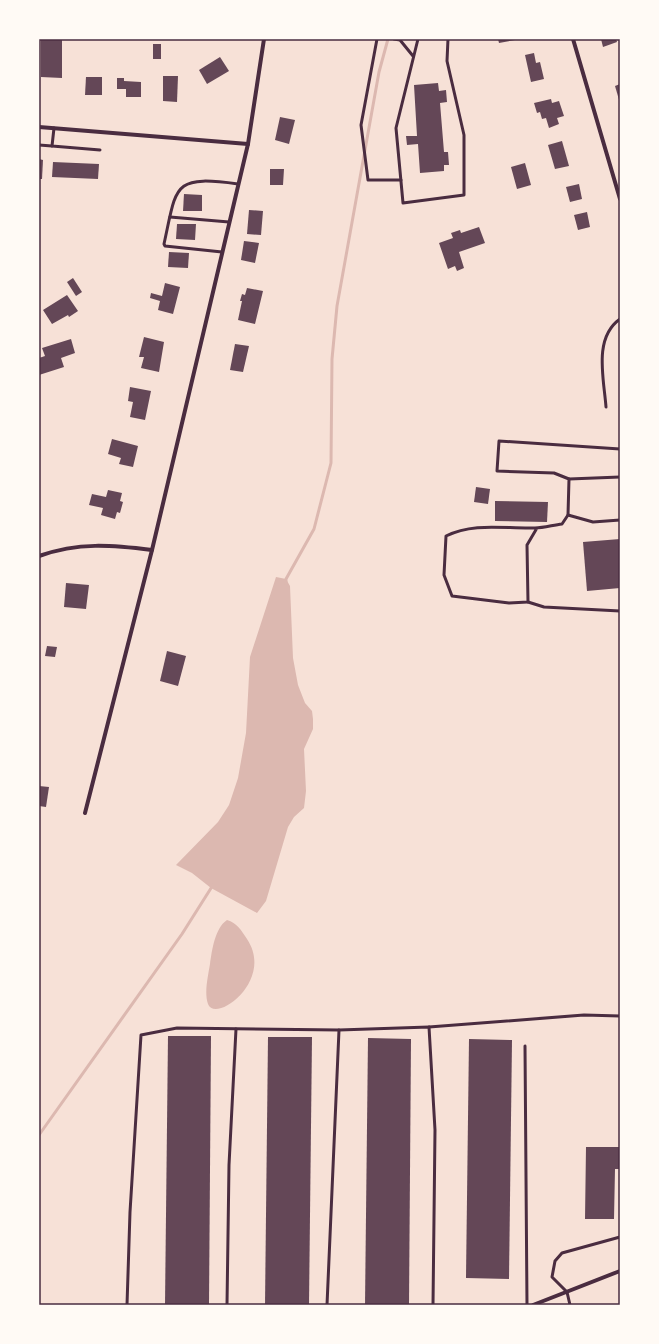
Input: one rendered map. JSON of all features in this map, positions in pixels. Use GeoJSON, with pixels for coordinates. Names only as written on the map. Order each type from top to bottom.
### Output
{"type":"FeatureCollection","features":[{"type":"Feature","properties":{"kind":"street"},"geometry":{"type":"LineString","coordinates":[[85,813],[152,550],[248,144],[264,39]]}},
{"type":"Feature","properties":{"kind":"street"},"geometry":{"type":"LineString","coordinates":[[573,39],[620,199]]}},
{"type":"Feature","properties":{"kind":"street"},"geometry":{"type":"LineString","coordinates":[[39,127],[248,144]]}},
{"type":"Feature","properties":{"kind":"street"},"geometry":{"type":"LineString","coordinates":[[39,556],[53,551],[91,545],[110,545],[152,550]]}},
{"type":"Feature","properties":{"kind":"street"},"geometry":{"type":"LineString","coordinates":[[533,1305],[620,1271]]}},
{"type":"Feature","properties":{"kind":"lane"},"geometry":{"type":"LineString","coordinates":[[377,39],[361,126],[368,180],[401,180]]}},
{"type":"Feature","properties":{"kind":"lane"},"geometry":{"type":"LineString","coordinates":[[394,39],[400,40],[413,56]]}},
{"type":"Feature","properties":{"kind":"lane"},"geometry":{"type":"LineString","coordinates":[[418,39],[396,128],[403,203],[464,195],[464,135],[447,61],[448,39]]}},
{"type":"Feature","properties":{"kind":"lane"},"geometry":{"type":"LineString","coordinates":[[52,146],[54,128]]}},
{"type":"Feature","properties":{"kind":"lane"},"geometry":{"type":"LineString","coordinates":[[39,145],[100,150]]}},
{"type":"Feature","properties":{"kind":"lane"},"geometry":{"type":"LineString","coordinates":[[222,252],[166,246],[164,244],[173,201],[180,188],[187,183],[197,180],[211,180],[238,184]]}},
{"type":"Feature","properties":{"kind":"lane"},"geometry":{"type":"LineString","coordinates":[[170,217],[229,222]]}},
{"type":"Feature","properties":{"kind":"lane"},"geometry":{"type":"LineString","coordinates":[[606,407],[602,359],[604,342],[616,322],[620,319]]}},
{"type":"Feature","properties":{"kind":"lane"},"geometry":{"type":"LineString","coordinates":[[620,449],[499,441],[497,471],[554,473],[569,479],[620,477]]}},
{"type":"Feature","properties":{"kind":"lane"},"geometry":{"type":"LineString","coordinates":[[569,479],[568,515],[562,524],[537,528],[476,527],[458,530],[446,536],[444,575],[452,596],[509,603],[528,602],[544,607],[620,611]]}},
{"type":"Feature","properties":{"kind":"lane"},"geometry":{"type":"LineString","coordinates":[[568,515],[593,522],[620,520]]}},
{"type":"Feature","properties":{"kind":"lane"},"geometry":{"type":"LineString","coordinates":[[528,602],[527,545],[537,528]]}},
{"type":"Feature","properties":{"kind":"lane"},"geometry":{"type":"LineString","coordinates":[[127,1305],[130,1212],[141,1035],[177,1028],[339,1030],[429,1026],[576,1015],[620,1016]]}},
{"type":"Feature","properties":{"kind":"lane"},"geometry":{"type":"LineString","coordinates":[[429,1026],[435,1130],[433,1305]]}},
{"type":"Feature","properties":{"kind":"lane"},"geometry":{"type":"LineString","coordinates":[[227,1305],[229,1165],[236,1029]]}},
{"type":"Feature","properties":{"kind":"lane"},"geometry":{"type":"LineString","coordinates":[[327,1305],[339,1030]]}},
{"type":"Feature","properties":{"kind":"lane"},"geometry":{"type":"LineString","coordinates":[[525,1046],[527,1305]]}},
{"type":"Feature","properties":{"kind":"lane"},"geometry":{"type":"LineString","coordinates":[[570,1305],[567,1292],[552,1277],[555,1260],[562,1253],[620,1237]]}},
{"type":"Feature","properties":{"kind":"shaded area"},"geometry":{"type":"Polygon","coordinates":[[[276,577],[286,579],[290,586],[293,658],[298,685],[305,703],[312,711],[313,729],[304,749],[306,791],[304,808],[294,817],[288,827],[266,901],[257,913],[211,888],[192,873],[176,865],[218,822],[229,805],[238,778],[246,733],[250,657],[276,577]]]}},
{"type":"Feature","properties":{"kind":"shaded area"},"geometry":{"type":"Polygon","coordinates":[[[227,920],[236,925],[247,939],[254,955],[254,970],[249,983],[241,995],[231,1003],[221,1008],[213,1009],[208,1004],[207,1000],[207,979],[217,934],[227,920]]]}},
{"type":"Feature","properties":{"kind":"building"},"geometry":{"type":"Polygon","coordinates":[[[41,39],[62,39],[62,78],[41,77],[41,39]]]}},
{"type":"Feature","properties":{"kind":"building"},"geometry":{"type":"Polygon","coordinates":[[[498,39],[515,39],[515,40],[499,43],[498,39]]]}},
{"type":"Feature","properties":{"kind":"building"},"geometry":{"type":"Polygon","coordinates":[[[601,39],[616,39],[617,42],[603,47],[601,39]]]}},
{"type":"Feature","properties":{"kind":"building"},"geometry":{"type":"Polygon","coordinates":[[[153,44],[161,44],[161,59],[153,59],[153,44]]]}},
{"type":"Feature","properties":{"kind":"building"},"geometry":{"type":"Polygon","coordinates":[[[534,53],[536,63],[540,62],[544,79],[531,82],[525,55],[534,53]]]}},
{"type":"Feature","properties":{"kind":"building"},"geometry":{"type":"Polygon","coordinates":[[[220,57],[229,71],[207,84],[199,70],[220,57]]]}},
{"type":"Feature","properties":{"kind":"building"},"geometry":{"type":"Polygon","coordinates":[[[163,76],[178,76],[177,102],[163,101],[163,76]]]}},
{"type":"Feature","properties":{"kind":"building"},"geometry":{"type":"Polygon","coordinates":[[[86,77],[102,77],[102,95],[85,95],[86,77]]]}},
{"type":"Feature","properties":{"kind":"building"},"geometry":{"type":"Polygon","coordinates":[[[117,78],[124,78],[124,81],[141,82],[141,97],[126,97],[126,89],[117,89],[117,78]]]}},
{"type":"Feature","properties":{"kind":"building"},"geometry":{"type":"Polygon","coordinates":[[[438,83],[439,91],[446,90],[447,102],[440,103],[444,152],[448,152],[449,165],[444,165],[444,171],[420,173],[418,144],[407,145],[406,136],[417,136],[414,85],[438,83]]]}},
{"type":"Feature","properties":{"kind":"building"},"geometry":{"type":"Polygon","coordinates":[[[620,84],[620,103],[615,86],[620,84]]]}},
{"type":"Feature","properties":{"kind":"building"},"geometry":{"type":"Polygon","coordinates":[[[551,99],[552,103],[559,101],[564,116],[557,118],[559,124],[549,128],[546,118],[542,119],[540,112],[537,113],[534,103],[551,99]]]}},
{"type":"Feature","properties":{"kind":"building"},"geometry":{"type":"Polygon","coordinates":[[[280,117],[295,120],[289,144],[275,140],[280,117]]]}},
{"type":"Feature","properties":{"kind":"building"},"geometry":{"type":"Polygon","coordinates":[[[562,141],[569,166],[555,169],[548,145],[562,141]]]}},
{"type":"Feature","properties":{"kind":"building"},"geometry":{"type":"Polygon","coordinates":[[[39,159],[43,160],[42,179],[39,179],[39,159]]]}},
{"type":"Feature","properties":{"kind":"building"},"geometry":{"type":"Polygon","coordinates":[[[53,162],[99,164],[98,179],[52,177],[53,162]]]}},
{"type":"Feature","properties":{"kind":"building"},"geometry":{"type":"Polygon","coordinates":[[[525,163],[531,185],[517,189],[511,167],[525,163]]]}},
{"type":"Feature","properties":{"kind":"building"},"geometry":{"type":"Polygon","coordinates":[[[270,169],[284,169],[283,185],[270,185],[270,169]]]}},
{"type":"Feature","properties":{"kind":"building"},"geometry":{"type":"Polygon","coordinates":[[[579,184],[582,199],[570,202],[566,187],[579,184]]]}},
{"type":"Feature","properties":{"kind":"building"},"geometry":{"type":"Polygon","coordinates":[[[184,194],[202,195],[202,211],[183,211],[184,194]]]}},
{"type":"Feature","properties":{"kind":"building"},"geometry":{"type":"Polygon","coordinates":[[[249,210],[263,211],[261,235],[247,234],[249,210]]]}},
{"type":"Feature","properties":{"kind":"building"},"geometry":{"type":"Polygon","coordinates":[[[587,212],[590,227],[578,230],[574,215],[587,212]]]}},
{"type":"Feature","properties":{"kind":"building"},"geometry":{"type":"Polygon","coordinates":[[[177,224],[196,224],[195,240],[176,239],[177,224]]]}},
{"type":"Feature","properties":{"kind":"building"},"geometry":{"type":"Polygon","coordinates":[[[479,227],[485,243],[459,252],[464,268],[457,271],[455,266],[448,269],[439,243],[453,238],[451,233],[460,230],[461,233],[479,227]]]}},
{"type":"Feature","properties":{"kind":"building"},"geometry":{"type":"Polygon","coordinates":[[[244,241],[259,243],[255,263],[241,260],[244,241]]]}},
{"type":"Feature","properties":{"kind":"building"},"geometry":{"type":"Polygon","coordinates":[[[169,252],[189,253],[188,268],[168,267],[169,252]]]}},
{"type":"Feature","properties":{"kind":"building"},"geometry":{"type":"Polygon","coordinates":[[[73,278],[82,292],[76,296],[67,282],[73,278]]]}},
{"type":"Feature","properties":{"kind":"building"},"geometry":{"type":"Polygon","coordinates":[[[165,283],[180,287],[173,314],[158,310],[160,301],[150,298],[151,293],[162,296],[165,283]]]}},
{"type":"Feature","properties":{"kind":"building"},"geometry":{"type":"Polygon","coordinates":[[[247,288],[263,291],[255,324],[238,320],[242,301],[240,301],[242,294],[245,295],[247,288]]]}},
{"type":"Feature","properties":{"kind":"building"},"geometry":{"type":"Polygon","coordinates":[[[67,295],[78,311],[69,317],[68,315],[52,324],[43,310],[67,295]]]}},
{"type":"Feature","properties":{"kind":"building"},"geometry":{"type":"Polygon","coordinates":[[[144,337],[164,342],[159,372],[141,368],[144,357],[139,357],[144,337]]]}},
{"type":"Feature","properties":{"kind":"building"},"geometry":{"type":"Polygon","coordinates":[[[71,339],[75,353],[61,358],[64,367],[39,375],[39,358],[45,356],[42,348],[71,339]]]}},
{"type":"Feature","properties":{"kind":"building"},"geometry":{"type":"Polygon","coordinates":[[[235,344],[249,346],[243,372],[230,370],[235,344]]]}},
{"type":"Feature","properties":{"kind":"building"},"geometry":{"type":"Polygon","coordinates":[[[130,387],[151,391],[145,420],[130,417],[133,402],[128,401],[130,387]]]}},
{"type":"Feature","properties":{"kind":"building"},"geometry":{"type":"Polygon","coordinates":[[[112,439],[138,446],[133,467],[119,464],[121,458],[108,454],[112,439]]]}},
{"type":"Feature","properties":{"kind":"building"},"geometry":{"type":"Polygon","coordinates":[[[476,487],[490,489],[488,504],[474,502],[476,487]]]}},
{"type":"Feature","properties":{"kind":"building"},"geometry":{"type":"Polygon","coordinates":[[[108,490],[122,493],[120,501],[123,502],[120,513],[117,512],[115,519],[101,515],[103,508],[89,505],[92,494],[106,497],[108,490]]]}},
{"type":"Feature","properties":{"kind":"building"},"geometry":{"type":"Polygon","coordinates":[[[495,501],[548,502],[547,522],[495,521],[495,501]]]}},
{"type":"Feature","properties":{"kind":"building"},"geometry":{"type":"Polygon","coordinates":[[[620,539],[620,588],[587,591],[583,542],[620,539]]]}},
{"type":"Feature","properties":{"kind":"building"},"geometry":{"type":"Polygon","coordinates":[[[66,583],[89,585],[86,609],[64,607],[66,583]]]}},
{"type":"Feature","properties":{"kind":"building"},"geometry":{"type":"Polygon","coordinates":[[[47,646],[57,647],[55,657],[45,656],[47,646]]]}},
{"type":"Feature","properties":{"kind":"building"},"geometry":{"type":"Polygon","coordinates":[[[167,651],[186,656],[178,686],[160,681],[167,651]]]}},
{"type":"Feature","properties":{"kind":"building"},"geometry":{"type":"Polygon","coordinates":[[[39,786],[49,787],[46,807],[39,806],[39,786]]]}},
{"type":"Feature","properties":{"kind":"building"},"geometry":{"type":"Polygon","coordinates":[[[168,1036],[211,1036],[209,1305],[165,1305],[168,1036]]]}},
{"type":"Feature","properties":{"kind":"building"},"geometry":{"type":"Polygon","coordinates":[[[268,1037],[312,1037],[309,1305],[265,1305],[268,1037]]]}},
{"type":"Feature","properties":{"kind":"building"},"geometry":{"type":"Polygon","coordinates":[[[368,1038],[411,1039],[409,1305],[365,1305],[368,1038]]]}},
{"type":"Feature","properties":{"kind":"building"},"geometry":{"type":"Polygon","coordinates":[[[469,1039],[512,1040],[509,1279],[466,1278],[469,1039]]]}},
{"type":"Feature","properties":{"kind":"building"},"geometry":{"type":"Polygon","coordinates":[[[586,1147],[620,1147],[620,1169],[615,1169],[614,1219],[585,1219],[586,1147]]]}},
{"type":"Feature","properties":{"kind":"waterway"},"geometry":{"type":"LineString","coordinates":[[286,583],[286,579],[314,529],[331,463],[332,359],[337,306],[379,72],[388,39]]}},
{"type":"Feature","properties":{"kind":"waterway"},"geometry":{"type":"LineString","coordinates":[[39,1135],[182,934],[213,885]]}}]}
